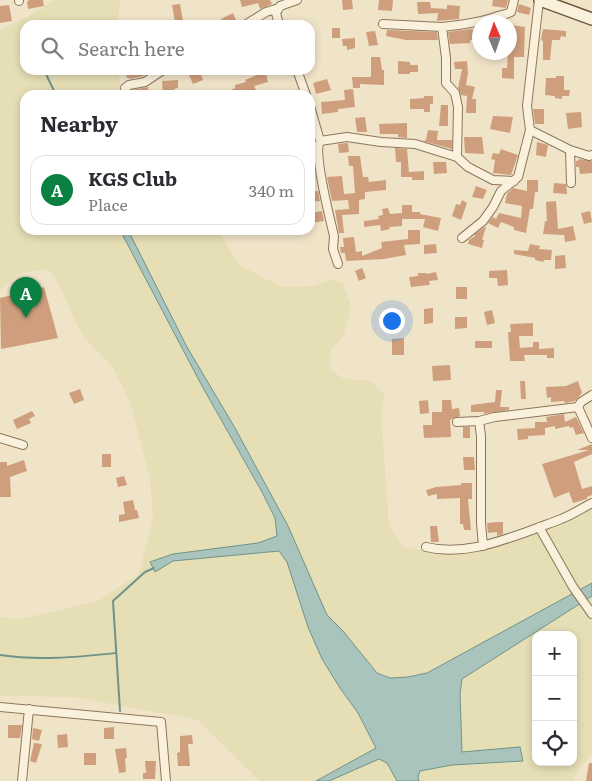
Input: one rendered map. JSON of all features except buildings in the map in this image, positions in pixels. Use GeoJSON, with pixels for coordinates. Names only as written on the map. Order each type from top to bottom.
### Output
{"type":"FeatureCollection","features":[{"type":"Feature","properties":{"kind":"main road"},"geometry":{"type":"LineString","coordinates":[[540,0],[592,18]]}},
{"type":"Feature","properties":{"kind":"street"},"geometry":{"type":"LineString","coordinates":[[253,20],[266,12],[297,0]]}},
{"type":"Feature","properties":{"kind":"street"},"geometry":{"type":"LineString","coordinates":[[383,24],[442,27],[477,23],[499,15],[506,15],[510,12],[514,0]]}},
{"type":"Feature","properties":{"kind":"street"},"geometry":{"type":"LineString","coordinates":[[462,238],[483,221],[501,191],[518,177],[530,130],[527,106],[540,0]]}},
{"type":"Feature","properties":{"kind":"street"},"geometry":{"type":"LineString","coordinates":[[278,20],[276,13],[279,8]]}},
{"type":"Feature","properties":{"kind":"street"},"geometry":{"type":"LineString","coordinates":[[442,27],[446,58],[446,83],[455,92],[458,107],[458,157]]}},
{"type":"Feature","properties":{"kind":"street"},"geometry":{"type":"LineString","coordinates":[[125,88],[129,85],[145,82],[156,75]]}},
{"type":"Feature","properties":{"kind":"street"},"geometry":{"type":"LineString","coordinates":[[299,75],[304,90]]}},
{"type":"Feature","properties":{"kind":"street"},"geometry":{"type":"LineString","coordinates":[[530,130],[570,150],[589,156],[592,155]]}},
{"type":"Feature","properties":{"kind":"street"},"geometry":{"type":"LineString","coordinates":[[338,264],[333,249],[334,236],[316,144],[339,137],[347,137],[415,144],[458,157],[468,167],[493,180],[514,181]]}},
{"type":"Feature","properties":{"kind":"street"},"geometry":{"type":"LineString","coordinates":[[570,150],[571,183]]}},
{"type":"Feature","properties":{"kind":"street"},"geometry":{"type":"LineString","coordinates":[[592,395],[580,402],[578,407],[592,438]]}},
{"type":"Feature","properties":{"kind":"street"},"geometry":{"type":"LineString","coordinates":[[457,422],[479,421],[496,417],[566,410],[578,407]]}},
{"type":"Feature","properties":{"kind":"street"},"geometry":{"type":"LineString","coordinates":[[479,421],[481,436],[481,523],[483,546]]}},
{"type":"Feature","properties":{"kind":"street"},"geometry":{"type":"LineString","coordinates":[[0,438],[23,445]]}},
{"type":"Feature","properties":{"kind":"street"},"geometry":{"type":"LineString","coordinates":[[426,547],[438,550],[483,546],[561,519],[592,503]]}},
{"type":"Feature","properties":{"kind":"street"},"geometry":{"type":"LineString","coordinates":[[539,527],[573,588],[592,614]]}},
{"type":"Feature","properties":{"kind":"street"},"geometry":{"type":"LineString","coordinates":[[0,707],[161,722],[166,781]]}},
{"type":"Feature","properties":{"kind":"street"},"geometry":{"type":"LineString","coordinates":[[22,781],[29,709]]}},
{"type":"Feature","properties":{"kind":"shaded area"},"geometry":{"type":"Polygon","coordinates":[[[55,0],[120,0],[118,20],[21,20],[55,0]]]}},
{"type":"Feature","properties":{"kind":"shaded area"},"geometry":{"type":"Polygon","coordinates":[[[20,20],[20,75],[119,75],[121,90],[20,90],[20,235],[220,235],[240,265],[284,287],[313,286],[333,279],[343,284],[351,307],[344,335],[331,350],[330,370],[344,379],[371,381],[385,395],[381,412],[389,526],[403,547],[432,552],[481,549],[521,539],[592,508],[592,754],[577,772],[573,781],[260,781],[198,720],[73,697],[0,696],[0,617],[16,620],[98,601],[139,574],[153,518],[150,478],[130,402],[113,368],[85,339],[59,284],[48,269],[18,274],[0,290],[0,30],[20,20]]]}},
{"type":"Feature","properties":{"kind":"water"},"geometry":{"type":"Polygon","coordinates":[[[123,235],[131,235],[187,347],[235,428],[288,526],[327,615],[343,631],[377,673],[390,678],[427,673],[592,583],[592,596],[537,631],[532,631],[532,634],[462,679],[460,694],[462,752],[520,747],[523,761],[452,765],[420,771],[419,781],[397,781],[387,763],[379,759],[329,781],[316,781],[376,748],[358,713],[322,659],[308,627],[287,562],[279,551],[173,561],[155,572],[150,562],[173,554],[258,543],[277,536],[275,518],[202,386],[123,235]]]}},
{"type":"Feature","properties":{"kind":"waterway"},"geometry":{"type":"LineString","coordinates":[[46,75],[54,90]]}},
{"type":"Feature","properties":{"kind":"waterway"},"geometry":{"type":"LineString","coordinates":[[120,711],[113,601],[145,572],[154,568]]}},
{"type":"Feature","properties":{"kind":"waterway"},"geometry":{"type":"LineString","coordinates":[[0,655],[44,658],[116,653]]}},
{"type":"Feature","properties":{"kind":"place","name":"KGS Club"},"geometry":{"type":"Point","coordinates":[26,318]}}]}
